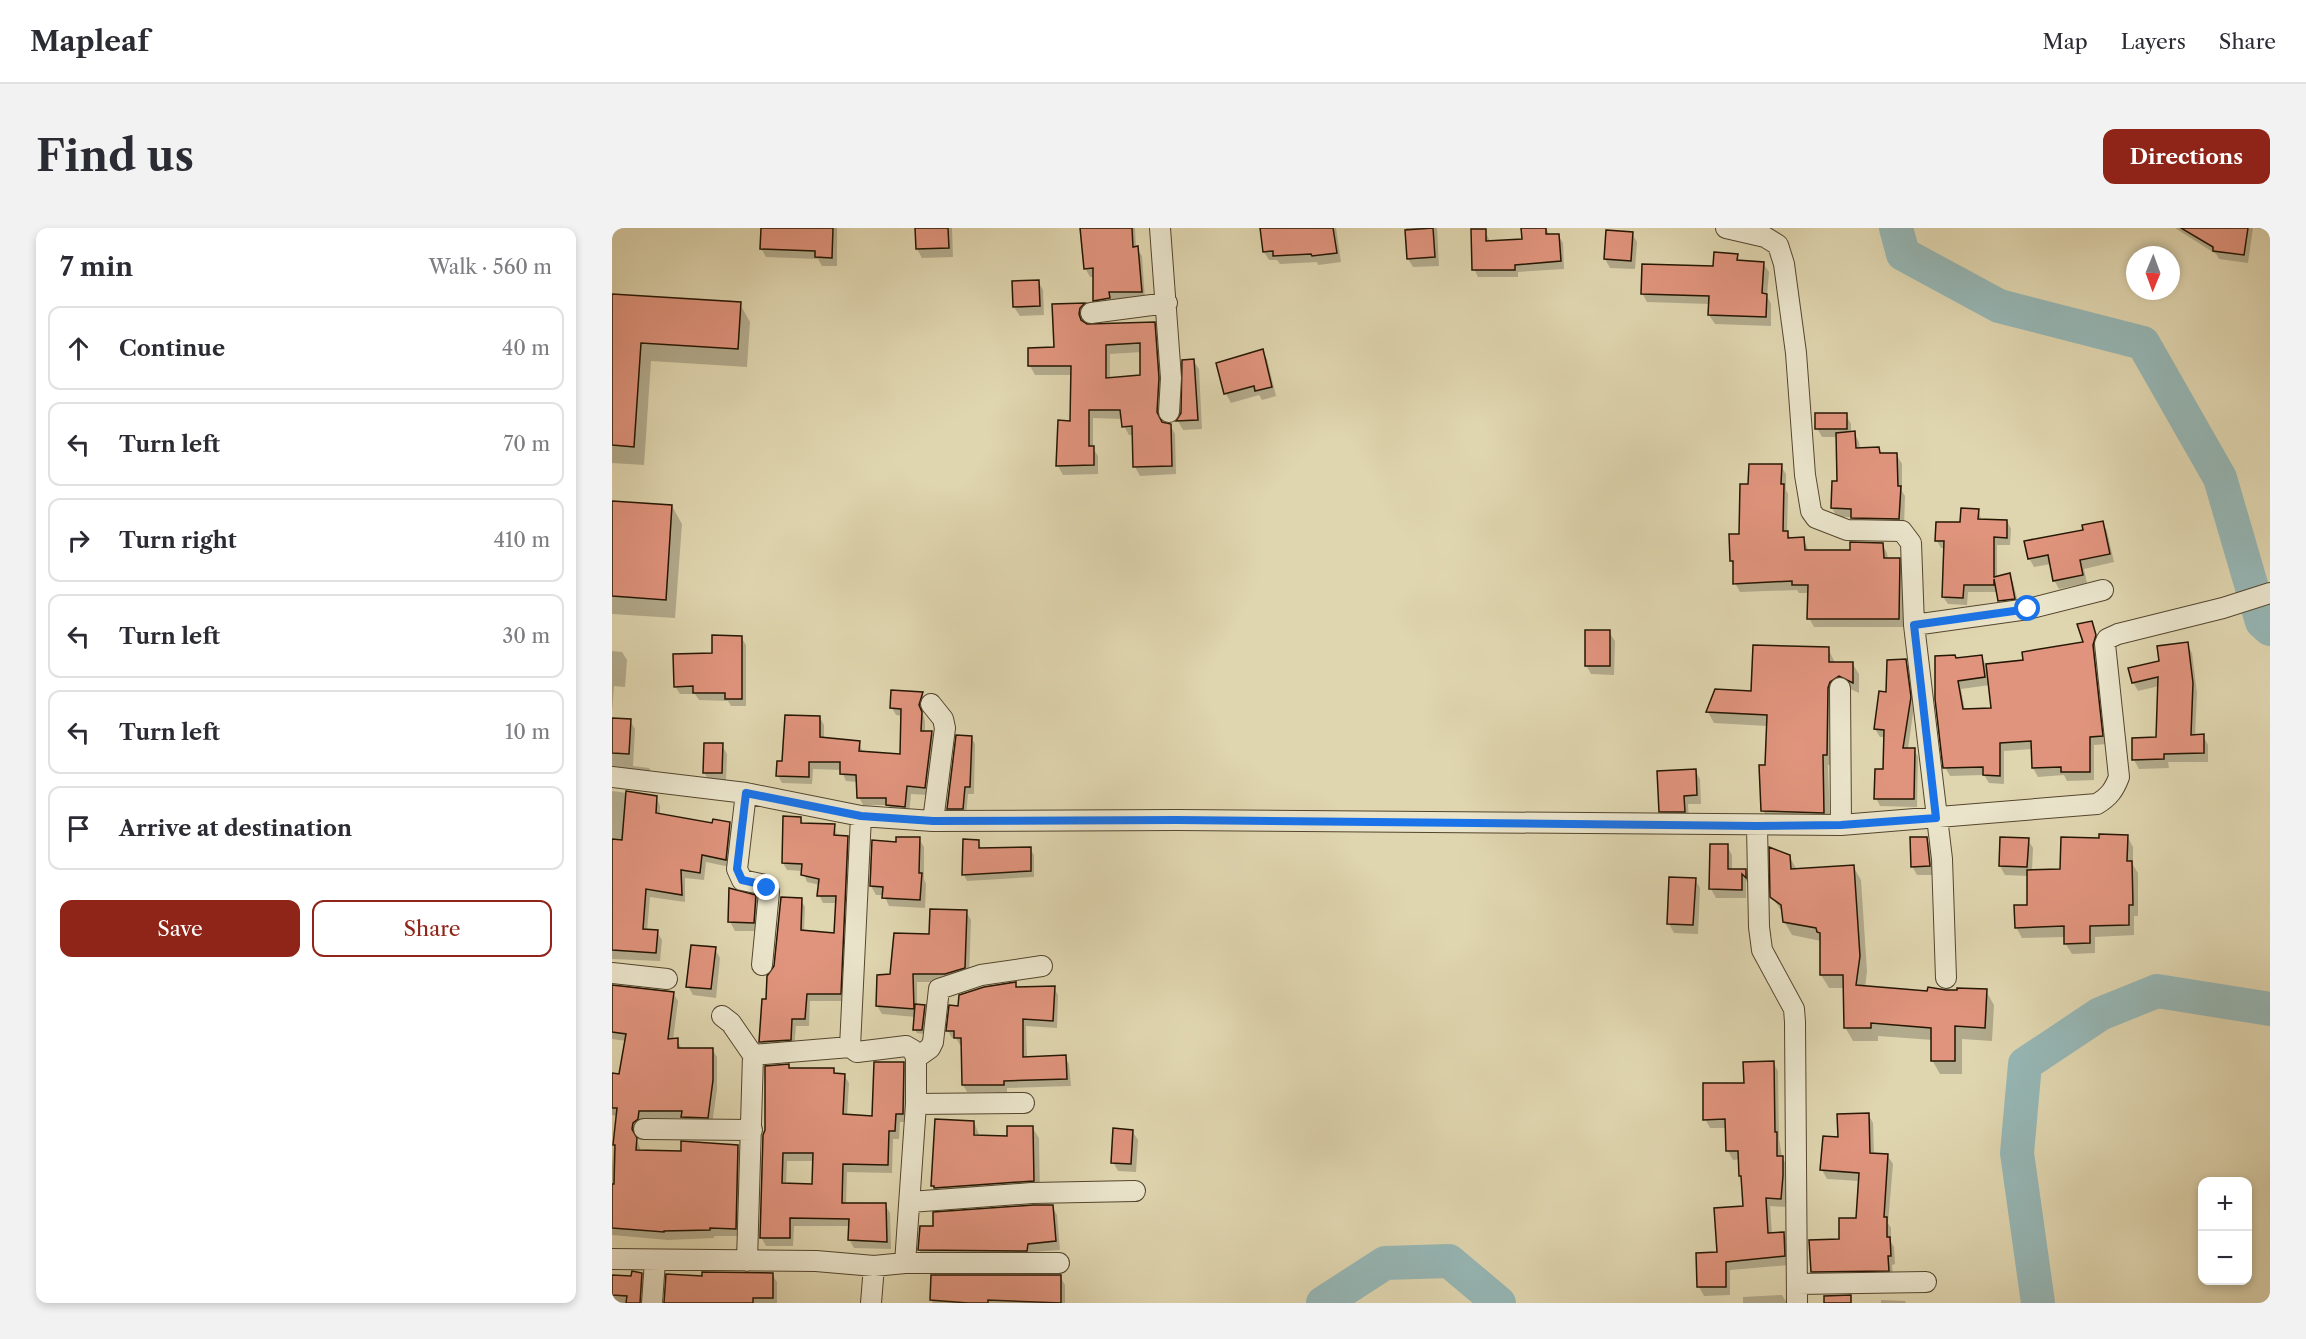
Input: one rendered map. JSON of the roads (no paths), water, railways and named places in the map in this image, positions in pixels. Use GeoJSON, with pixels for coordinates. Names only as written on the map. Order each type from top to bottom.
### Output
{"type":"FeatureCollection","features":[{"type":"Feature","properties":{"kind":"street"},"geometry":{"type":"LineString","coordinates":[[1160,228],[1171,378],[1169,412]]}},
{"type":"Feature","properties":{"kind":"street"},"geometry":{"type":"LineString","coordinates":[[1726,228],[1765,237],[1778,245],[1784,264],[1796,353],[1805,475],[1811,512],[1816,518],[1847,530],[1902,531],[1911,543],[1914,625],[1942,859],[1946,978]]}},
{"type":"Feature","properties":{"kind":"street"},"geometry":{"type":"LineString","coordinates":[[1092,313],[1167,303]]}},
{"type":"Feature","properties":{"kind":"street"},"geometry":{"type":"LineString","coordinates":[[1914,625],[2028,609],[2103,590]]}},
{"type":"Feature","properties":{"kind":"street"},"geometry":{"type":"LineString","coordinates":[[612,777],[746,793],[861,816],[933,821],[1177,820],[1841,825],[2097,804],[2114,790],[2119,777],[2105,644],[2107,639],[2110,636],[2223,608],[2270,593]]}},
{"type":"Feature","properties":{"kind":"street"},"geometry":{"type":"LineString","coordinates":[[1840,688],[1841,825]]}},
{"type":"Feature","properties":{"kind":"street"},"geometry":{"type":"LineString","coordinates":[[931,704],[943,719],[945,729],[933,821]]}},
{"type":"Feature","properties":{"kind":"street"},"geometry":{"type":"LineString","coordinates":[[746,793],[737,869],[742,880],[765,885],[769,892],[762,966]]}},
{"type":"Feature","properties":{"kind":"street"},"geometry":{"type":"LineString","coordinates":[[850,1047],[861,816]]}},
{"type":"Feature","properties":{"kind":"street"},"geometry":{"type":"LineString","coordinates":[[1757,826],[1762,950],[1794,1009],[1797,1294],[1926,1282]]}},
{"type":"Feature","properties":{"kind":"street"},"geometry":{"type":"LineString","coordinates":[[916,1058],[930,1048],[933,1042],[939,988],[981,975],[1042,966]]}},
{"type":"Feature","properties":{"kind":"street"},"geometry":{"type":"LineString","coordinates":[[612,973],[667,979]]}},
{"type":"Feature","properties":{"kind":"street"},"geometry":{"type":"LineString","coordinates":[[722,1016],[731,1023],[753,1055],[747,1261]]}},
{"type":"Feature","properties":{"kind":"street"},"geometry":{"type":"LineString","coordinates":[[753,1055],[850,1047],[857,1052],[906,1046],[913,1050],[916,1058],[916,1104],[905,1263]]}},
{"type":"Feature","properties":{"kind":"street"},"geometry":{"type":"LineString","coordinates":[[916,1104],[1024,1103]]}},
{"type":"Feature","properties":{"kind":"street"},"geometry":{"type":"LineString","coordinates":[[644,1129],[752,1130]]}},
{"type":"Feature","properties":{"kind":"street"},"geometry":{"type":"LineString","coordinates":[[910,1202],[1032,1193],[1135,1191]]}},
{"type":"Feature","properties":{"kind":"street"},"geometry":{"type":"LineString","coordinates":[[612,1259],[816,1261],[874,1266],[905,1263],[1059,1263]]}},
{"type":"Feature","properties":{"kind":"street"},"geometry":{"type":"LineString","coordinates":[[652,1303],[655,1261]]}},
{"type":"Feature","properties":{"kind":"street"},"geometry":{"type":"LineString","coordinates":[[874,1266],[871,1303],[882,1303]]}},
{"type":"Feature","properties":{"kind":"waterway"},"geometry":{"type":"LineString","coordinates":[[1896,228],[1903,254],[1999,306],[2143,343],[2220,478],[2262,622],[2270,629]]}},
{"type":"Feature","properties":{"kind":"waterway"},"geometry":{"type":"LineString","coordinates":[[2038,1303],[2017,1153],[2025,1064],[2100,1014],[2157,991],[2270,1009]]}},
{"type":"Feature","properties":{"kind":"waterway"},"geometry":{"type":"LineString","coordinates":[[1323,1303],[1385,1263],[1449,1261],[1499,1303]]}}]}
